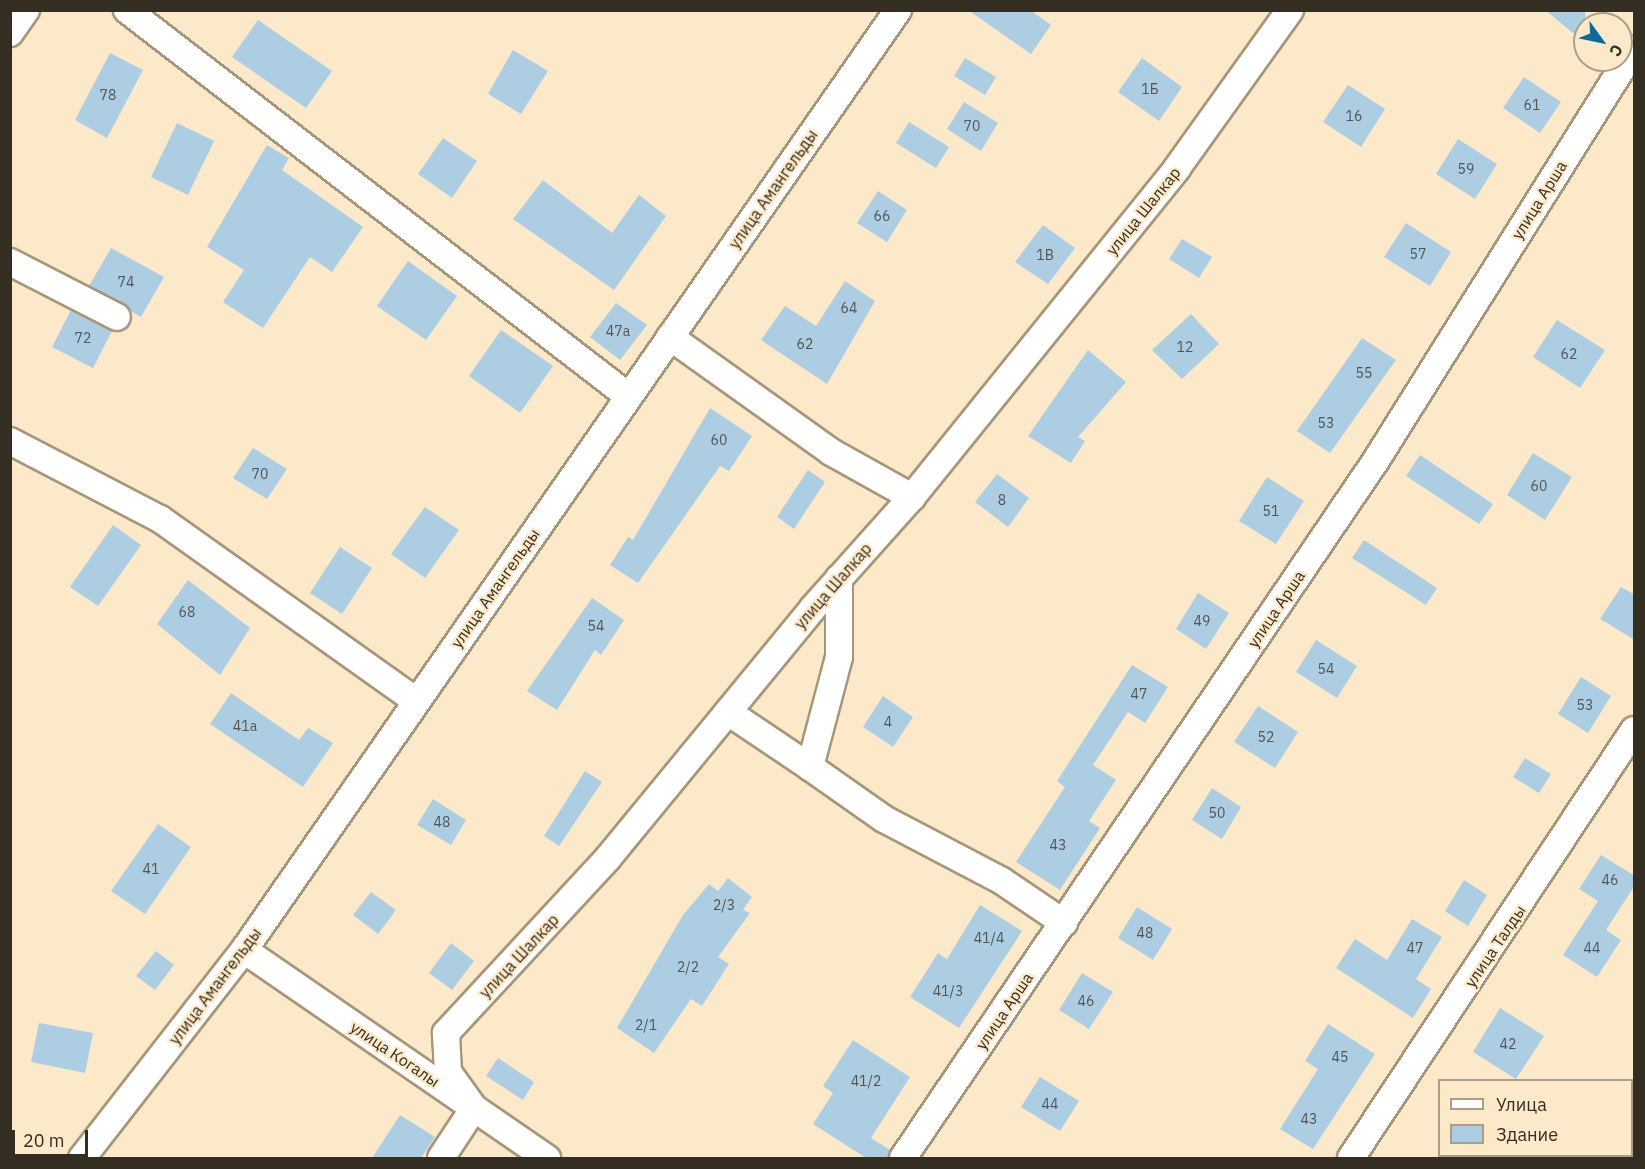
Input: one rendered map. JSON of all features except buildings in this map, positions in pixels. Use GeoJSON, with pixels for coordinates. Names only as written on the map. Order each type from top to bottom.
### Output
{"type":"FeatureCollection","features":[{"type":"Feature","properties":{"kind":"street"},"geometry":{"type":"LineString","coordinates":[[10,33],[26,10]]}},
{"type":"Feature","properties":{"kind":"street"},"geometry":{"type":"LineString","coordinates":[[127,10],[628,396]]}},
{"type":"Feature","properties":{"kind":"street","name":"улица Амангельды"},"geometry":{"type":"LineString","coordinates":[[82,1158],[244,950],[898,10]]}},
{"type":"Feature","properties":{"kind":"street","name":"улица Шалкар"},"geometry":{"type":"LineString","coordinates":[[474,1108],[448,1072],[446,1033],[592,876],[839,578],[912,497],[1177,168],[1290,10]]}},
{"type":"Feature","properties":{"kind":"street","name":"улица Арша"},"geometry":{"type":"LineString","coordinates":[[903,1158],[1375,462],[1635,49]]}},
{"type":"Feature","properties":{"kind":"street"},"geometry":{"type":"LineString","coordinates":[[10,262],[117,317]]}},
{"type":"Feature","properties":{"kind":"street"},"geometry":{"type":"LineString","coordinates":[[670,337],[822,446],[912,497]]}},
{"type":"Feature","properties":{"kind":"street"},"geometry":{"type":"LineString","coordinates":[[10,441],[160,519],[416,701]]}},
{"type":"Feature","properties":{"kind":"street"},"geometry":{"type":"LineString","coordinates":[[810,767],[839,657],[839,578]]}},
{"type":"Feature","properties":{"kind":"street"},"geometry":{"type":"LineString","coordinates":[[728,712],[884,819],[1002,881],[1064,923]]}},
{"type":"Feature","properties":{"kind":"street","name":"улица Талды"},"geometry":{"type":"LineString","coordinates":[[1351,1158],[1635,730]]}},
{"type":"Feature","properties":{"kind":"street","name":"улица Когалы"},"geometry":{"type":"LineString","coordinates":[[244,950],[547,1158]]}},
{"type":"Feature","properties":{"kind":"street"},"geometry":{"type":"LineString","coordinates":[[441,1158],[474,1108]]}}]}
